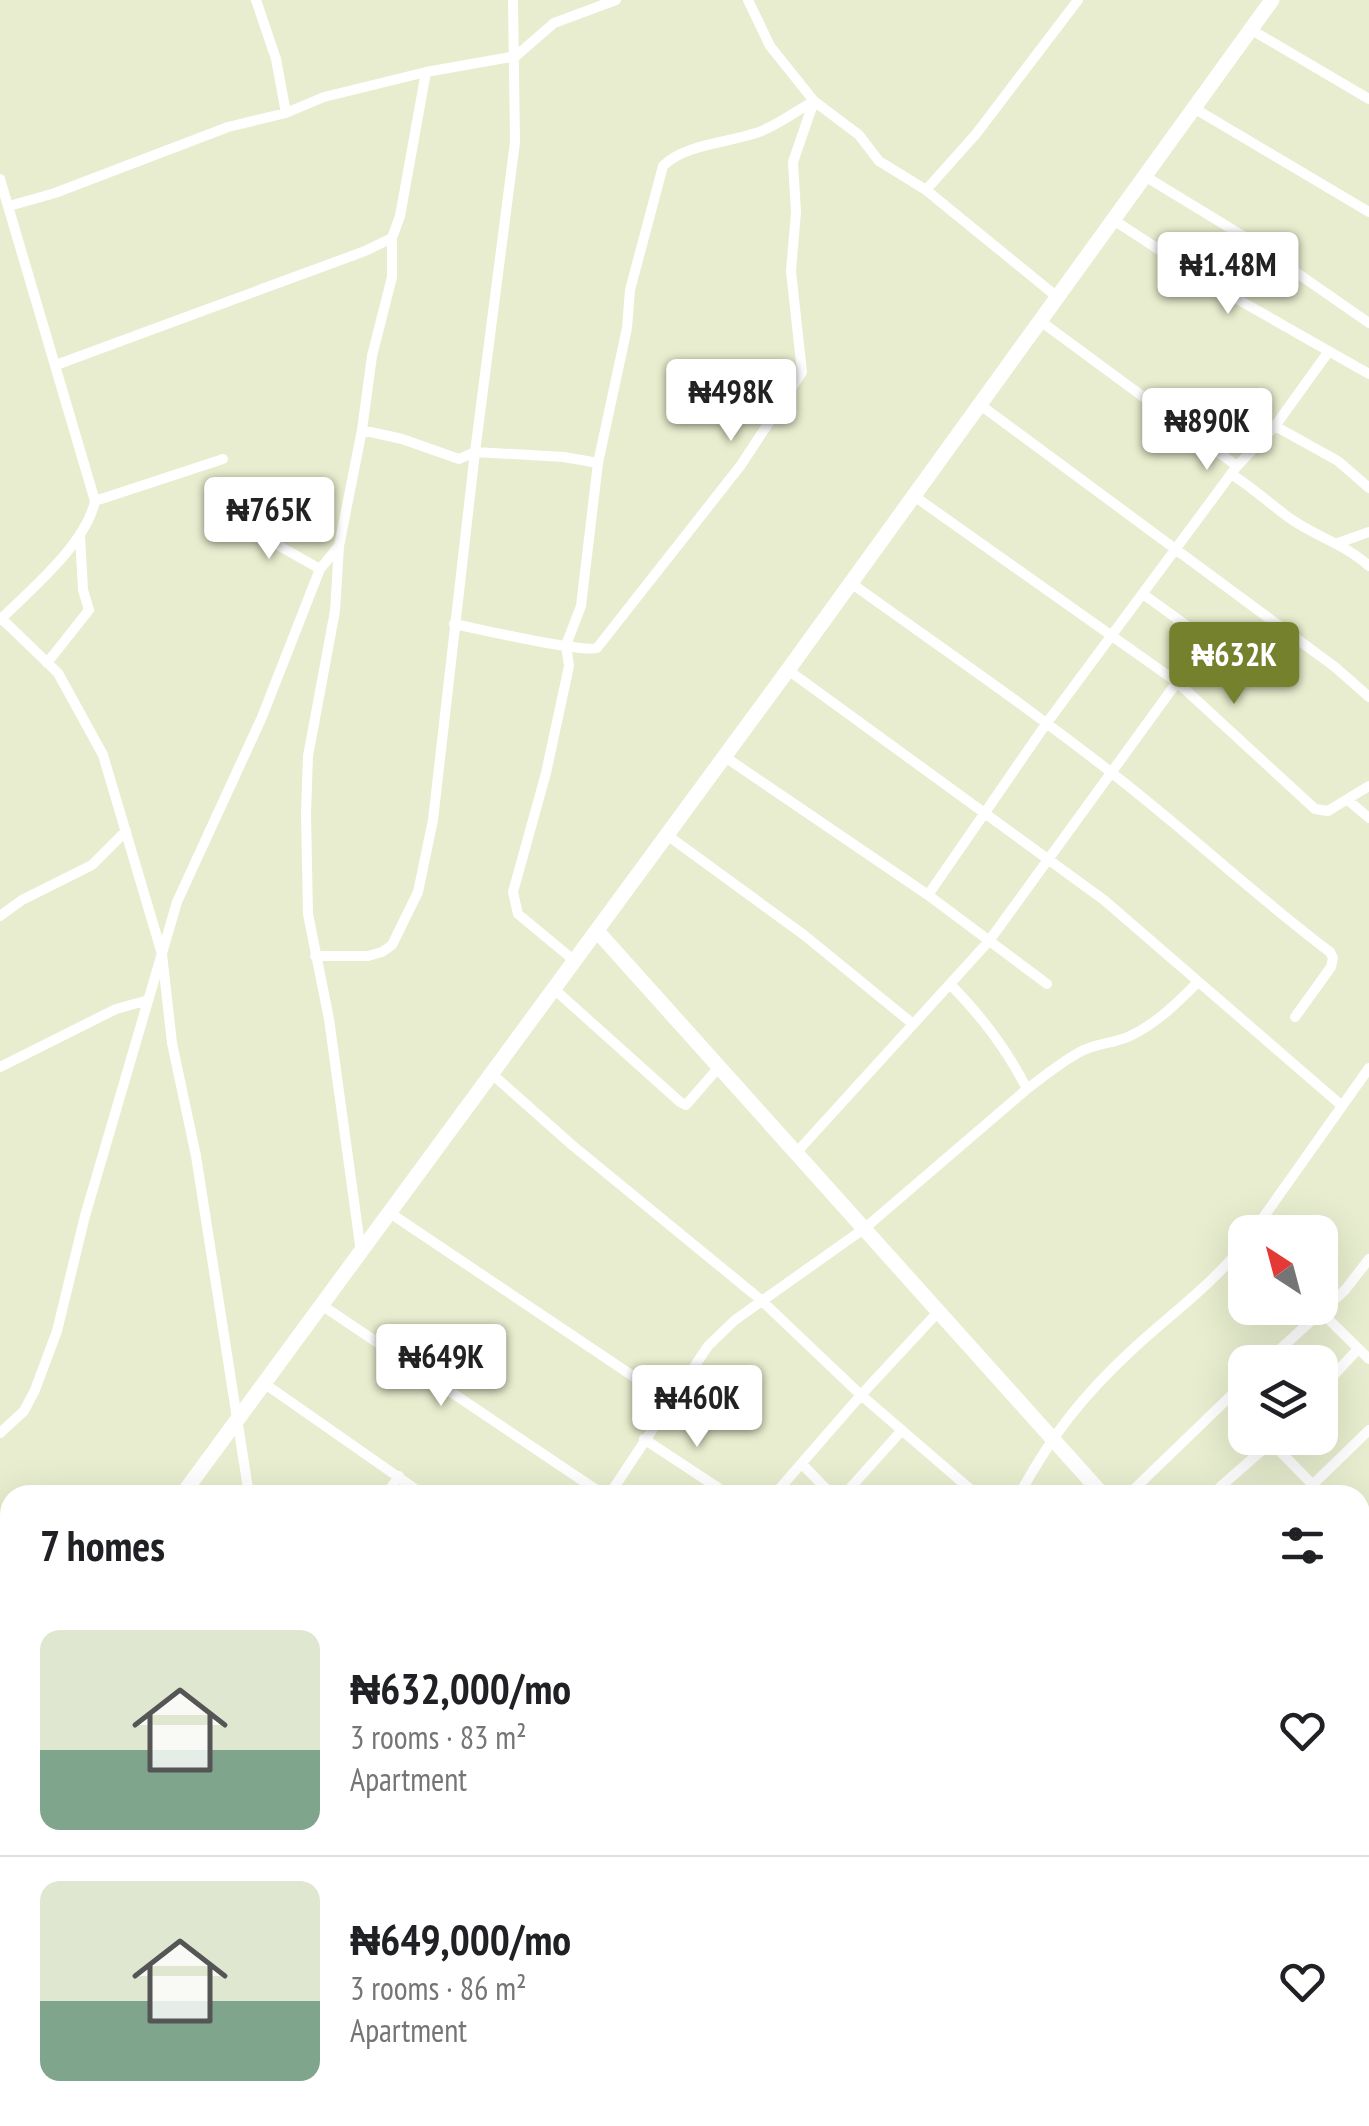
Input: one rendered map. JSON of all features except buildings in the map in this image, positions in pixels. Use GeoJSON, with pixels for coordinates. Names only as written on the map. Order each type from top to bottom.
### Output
{"type":"FeatureCollection","features":[{"type":"Feature","properties":{"kind":"main road"},"geometry":{"type":"LineString","coordinates":[[190,1485],[576,962],[1272,0]]}},
{"type":"Feature","properties":{"kind":"main road"},"geometry":{"type":"LineString","coordinates":[[597,931],[1094,1485]]}},
{"type":"Feature","properties":{"kind":"street"},"geometry":{"type":"LineString","coordinates":[[259,0],[276,58],[286,113]]}},
{"type":"Feature","properties":{"kind":"street"},"geometry":{"type":"LineString","coordinates":[[314,956],[368,956],[392,945],[418,892],[433,820],[515,142],[513,0]]}},
{"type":"Feature","properties":{"kind":"street"},"geometry":{"type":"LineString","coordinates":[[9,206],[55,193],[228,127],[286,113],[324,97],[426,72],[516,56],[554,23],[616,0]]}},
{"type":"Feature","properties":{"kind":"street"},"geometry":{"type":"LineString","coordinates":[[748,0],[770,46],[814,101],[859,135],[879,161],[926,190],[1056,296]]}},
{"type":"Feature","properties":{"kind":"street"},"geometry":{"type":"LineString","coordinates":[[926,190],[976,134],[1078,0]]}},
{"type":"Feature","properties":{"kind":"street"},"geometry":{"type":"LineString","coordinates":[[1250,30],[1369,99]]}},
{"type":"Feature","properties":{"kind":"street"},"geometry":{"type":"LineString","coordinates":[[362,1253],[328,1019],[308,914],[308,756],[335,611],[339,546],[372,356],[392,277],[392,238],[400,216],[426,72]]}},
{"type":"Feature","properties":{"kind":"street"},"geometry":{"type":"LineString","coordinates":[[576,962],[518,914],[512,892],[546,773],[569,666],[566,645],[581,606],[598,463],[627,328],[630,290],[663,166],[674,155],[765,130],[814,101]]}},
{"type":"Feature","properties":{"kind":"street"},"geometry":{"type":"LineString","coordinates":[[454,624],[585,652],[597,648],[741,465],[802,372],[791,271],[796,212],[793,162],[814,101]]}},
{"type":"Feature","properties":{"kind":"street"},"geometry":{"type":"LineString","coordinates":[[1192,107],[1369,212]]}},
{"type":"Feature","properties":{"kind":"street"},"geometry":{"type":"LineString","coordinates":[[1144,174],[1369,322]]}},
{"type":"Feature","properties":{"kind":"street"},"geometry":{"type":"LineString","coordinates":[[0,178],[95,501],[80,534],[0,618],[58,673],[102,754],[162,954],[172,1043],[196,1156],[249,1485]]}},
{"type":"Feature","properties":{"kind":"street"},"geometry":{"type":"LineString","coordinates":[[1112,219],[1216,287],[1369,374]]}},
{"type":"Feature","properties":{"kind":"street"},"geometry":{"type":"LineString","coordinates":[[56,365],[392,238]]}},
{"type":"Feature","properties":{"kind":"street"},"geometry":{"type":"LineString","coordinates":[[1039,320],[1234,470],[1289,518],[1338,543],[1369,566]]}},
{"type":"Feature","properties":{"kind":"street"},"geometry":{"type":"LineString","coordinates":[[928,894],[1046,724],[1234,470],[1275,426],[1328,351]]}},
{"type":"Feature","properties":{"kind":"street"},"geometry":{"type":"LineString","coordinates":[[979,404],[1369,696]]}},
{"type":"Feature","properties":{"kind":"street"},"geometry":{"type":"LineString","coordinates":[[1275,426],[1338,461],[1369,488]]}},
{"type":"Feature","properties":{"kind":"street"},"geometry":{"type":"LineString","coordinates":[[362,430],[459,459],[475,452],[598,463]]}},
{"type":"Feature","properties":{"kind":"street"},"geometry":{"type":"LineString","coordinates":[[95,501],[223,459]]}},
{"type":"Feature","properties":{"kind":"street"},"geometry":{"type":"LineString","coordinates":[[914,496],[1177,682],[1314,809],[1328,811],[1369,786]]}},
{"type":"Feature","properties":{"kind":"street"},"geometry":{"type":"LineString","coordinates":[[237,522],[320,569]]}},
{"type":"Feature","properties":{"kind":"street"},"geometry":{"type":"LineString","coordinates":[[1338,543],[1369,532]]}},
{"type":"Feature","properties":{"kind":"street"},"geometry":{"type":"LineString","coordinates":[[48,663],[89,610],[83,590],[80,534]]}},
{"type":"Feature","properties":{"kind":"street"},"geometry":{"type":"LineString","coordinates":[[0,1433],[24,1411],[57,1331],[85,1216],[177,902],[262,717],[320,569],[339,546]]}},
{"type":"Feature","properties":{"kind":"street"},"geometry":{"type":"LineString","coordinates":[[851,583],[1112,773],[1330,952],[1334,958],[1331,966],[1296,1017]]}},
{"type":"Feature","properties":{"kind":"street"},"geometry":{"type":"LineString","coordinates":[[796,1154],[989,941],[1177,682],[1204,651],[1206,640],[1143,594]]}},
{"type":"Feature","properties":{"kind":"street"},"geometry":{"type":"LineString","coordinates":[[788,670],[1104,900],[1340,1105]]}},
{"type":"Feature","properties":{"kind":"street"},"geometry":{"type":"LineString","coordinates":[[725,757],[928,894],[1047,984]]}},
{"type":"Feature","properties":{"kind":"street"},"geometry":{"type":"LineString","coordinates":[[1349,801],[1369,818]]}},
{"type":"Feature","properties":{"kind":"street"},"geometry":{"type":"LineString","coordinates":[[0,916],[22,900],[92,865],[126,831]]}},
{"type":"Feature","properties":{"kind":"street"},"geometry":{"type":"LineString","coordinates":[[667,836],[804,935],[913,1024]]}},
{"type":"Feature","properties":{"kind":"street"},"geometry":{"type":"LineString","coordinates":[[613,1485],[708,1346],[761,1300],[865,1228],[1027,1089],[1078,1052],[1127,1038],[1168,1011],[1197,983]]}},
{"type":"Feature","properties":{"kind":"street"},"geometry":{"type":"LineString","coordinates":[[950,984],[1008,1051],[1027,1089]]}},
{"type":"Feature","properties":{"kind":"street"},"geometry":{"type":"LineString","coordinates":[[554,989],[686,1105],[719,1067]]}},
{"type":"Feature","properties":{"kind":"street"},"geometry":{"type":"LineString","coordinates":[[0,1066],[116,1009],[146,1001]]}},
{"type":"Feature","properties":{"kind":"street"},"geometry":{"type":"LineString","coordinates":[[1265,1215],[1369,1068]]}},
{"type":"Feature","properties":{"kind":"street"},"geometry":{"type":"LineString","coordinates":[[492,1074],[761,1300],[965,1485]]}},
{"type":"Feature","properties":{"kind":"street"},"geometry":{"type":"LineString","coordinates":[[390,1213],[670,1401]]}},
{"type":"Feature","properties":{"kind":"street"},"geometry":{"type":"LineString","coordinates":[[1338,1296],[1369,1259]]}},
{"type":"Feature","properties":{"kind":"street"},"geometry":{"type":"LineString","coordinates":[[1025,1485],[1051,1438],[1084,1396],[1198,1295],[1228,1262]]}},
{"type":"Feature","properties":{"kind":"street"},"geometry":{"type":"LineString","coordinates":[[322,1306],[591,1485]]}},
{"type":"Feature","properties":{"kind":"street"},"geometry":{"type":"LineString","coordinates":[[783,1485],[861,1394],[939,1312]]}},
{"type":"Feature","properties":{"kind":"street"},"geometry":{"type":"LineString","coordinates":[[1285,1345],[1307,1325]]}},
{"type":"Feature","properties":{"kind":"street"},"geometry":{"type":"LineString","coordinates":[[1334,1325],[1369,1359]]}},
{"type":"Feature","properties":{"kind":"street"},"geometry":{"type":"LineString","coordinates":[[1338,1371],[1358,1350]]}},
{"type":"Feature","properties":{"kind":"street"},"geometry":{"type":"LineString","coordinates":[[265,1384],[411,1485]]}},
{"type":"Feature","properties":{"kind":"street"},"geometry":{"type":"LineString","coordinates":[[1138,1485],[1228,1398]]}},
{"type":"Feature","properties":{"kind":"street"},"geometry":{"type":"LineString","coordinates":[[853,1485],[902,1430]]}},
{"type":"Feature","properties":{"kind":"street"},"geometry":{"type":"LineString","coordinates":[[1286,1455],[1313,1485],[1369,1430]]}},
{"type":"Feature","properties":{"kind":"street"},"geometry":{"type":"LineString","coordinates":[[644,1440],[714,1485]]}},
{"type":"Feature","properties":{"kind":"street"},"geometry":{"type":"LineString","coordinates":[[1222,1485],[1254,1455]]}},
{"type":"Feature","properties":{"kind":"street"},"geometry":{"type":"LineString","coordinates":[[802,1464],[822,1485]]}},
{"type":"Feature","properties":{"kind":"street"},"geometry":{"type":"LineString","coordinates":[[393,1485],[399,1476]]}}]}
